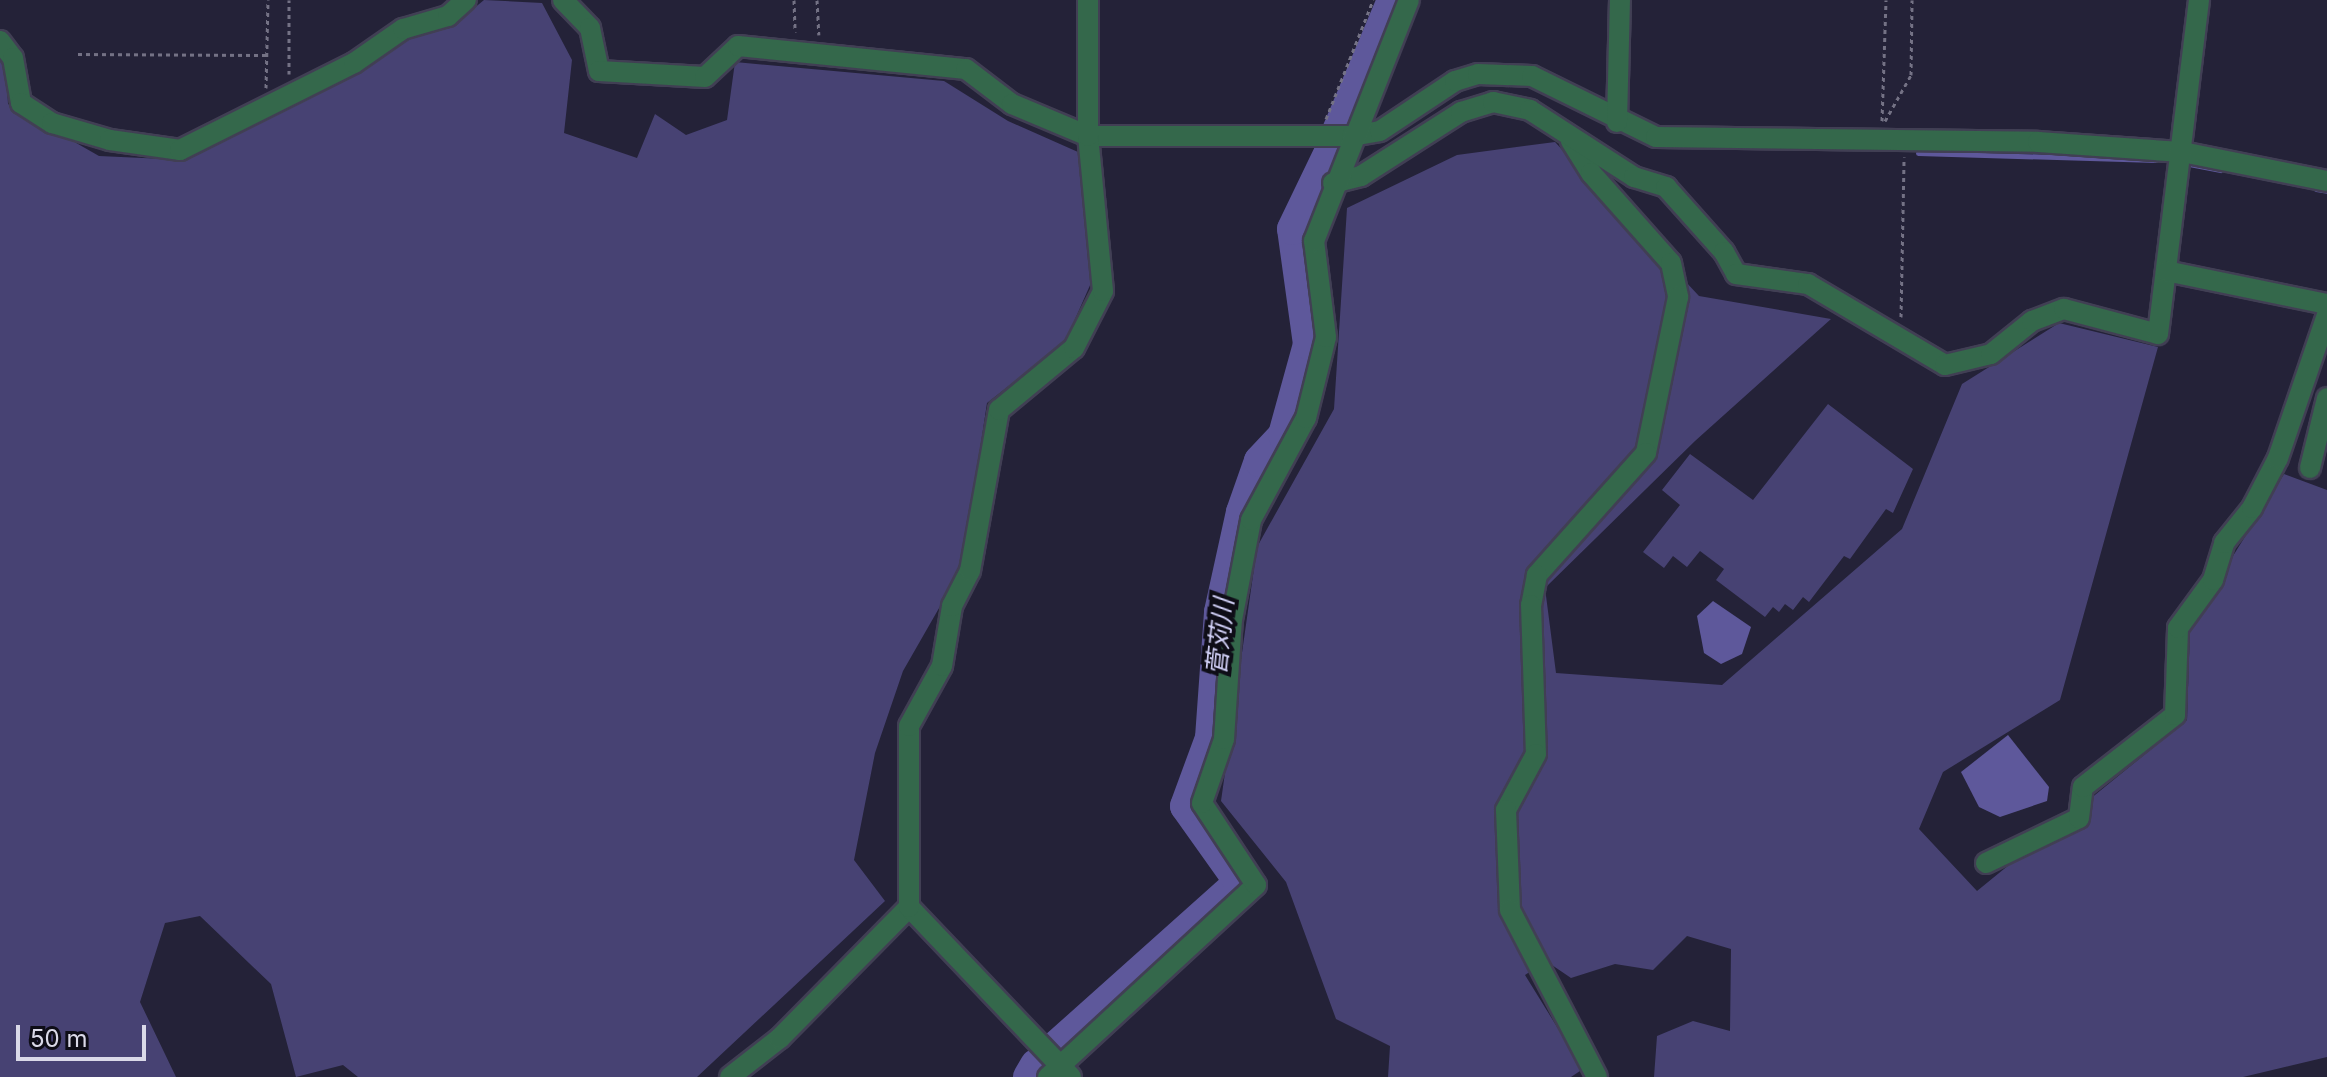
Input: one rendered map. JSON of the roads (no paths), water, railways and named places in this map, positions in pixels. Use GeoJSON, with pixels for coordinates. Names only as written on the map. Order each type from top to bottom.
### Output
{"type":"FeatureCollection","features":[{"type":"Feature","properties":{"kind":"street"},"geometry":{"type":"LineString","coordinates":[[0,41],[13,58],[21,103],[52,123],[110,140],[180,150],[354,63],[403,29],[448,16],[466,0]]}},
{"type":"Feature","properties":{"kind":"street"},"geometry":{"type":"LineString","coordinates":[[563,0],[590,28],[599,71],[705,77],[738,46],[966,69],[1012,104],[1088,136],[1352,136],[1380,131],[1455,81],[1478,74],[1532,76],[1617,122],[1656,137],[1904,141],[2182,152],[2327,181]]}},
{"type":"Feature","properties":{"kind":"street"},"geometry":{"type":"LineString","coordinates":[[1088,0],[1088,136],[1103,291],[1074,348],[999,410],[970,571],[952,606],[942,666],[909,726],[909,907],[1060,1073],[1256,885],[1202,803],[1224,739],[1232,620],[1251,520],[1306,418],[1326,337],[1314,241],[1333,183],[1409,0]]}},
{"type":"Feature","properties":{"kind":"street"},"geometry":{"type":"LineString","coordinates":[[1617,122],[1620,0]]}},
{"type":"Feature","properties":{"kind":"street"},"geometry":{"type":"LineString","coordinates":[[1333,183],[1361,176],[1461,112],[1493,102],[1530,110],[1634,177],[1666,187],[1724,252],[1736,274],[1808,284],[1945,365],[1991,354],[2032,321],[2064,309],[2158,334],[2199,0]]}},
{"type":"Feature","properties":{"kind":"street"},"geometry":{"type":"LineString","coordinates":[[1567,134],[1591,173],[1671,263],[1678,297],[1646,453],[1537,575],[1531,605],[1536,754],[1506,810],[1510,910],[1597,1077]]}},
{"type":"Feature","properties":{"kind":"street"},"geometry":{"type":"LineString","coordinates":[[2166,271],[2327,304]]}},
{"type":"Feature","properties":{"kind":"street"},"geometry":{"type":"LineString","coordinates":[[1986,863],[2079,818],[2083,787],[2175,715],[2178,628],[2213,580],[2224,543],[2252,508],[2278,458],[2327,315]]}},
{"type":"Feature","properties":{"kind":"street"},"geometry":{"type":"LineString","coordinates":[[2310,468],[2327,398]]}},
{"type":"Feature","properties":{"kind":"street"},"geometry":{"type":"LineString","coordinates":[[730,1077],[780,1038],[909,907]]}},
{"type":"Feature","properties":{"kind":"waterway","name":"菅苅川"},"geometry":{"type":"LineString","coordinates":[[1338,131],[1393,0]]}},
{"type":"Feature","properties":{"kind":"waterway","name":"菅苅川"},"geometry":{"type":"LineString","coordinates":[[1058,1045],[1240,882],[1186,806],[1211,738],[1220,612],[1242,512],[1260,461],[1284,435],[1309,344],[1293,229],[1330,152]]}},
{"type":"Feature","properties":{"kind":"waterway"},"geometry":{"type":"LineString","coordinates":[[1918,153],[2156,160]]}},
{"type":"Feature","properties":{"kind":"waterway"},"geometry":{"type":"LineString","coordinates":[[2189,164],[2220,170]]}},
{"type":"Feature","properties":{"kind":"waterway"},"geometry":{"type":"LineString","coordinates":[[2316,189],[2327,191]]}},
{"type":"Feature","properties":{"kind":"waterway","name":"菅苅川"},"geometry":{"type":"LineString","coordinates":[[1029,1077],[1036,1065]]}}]}
